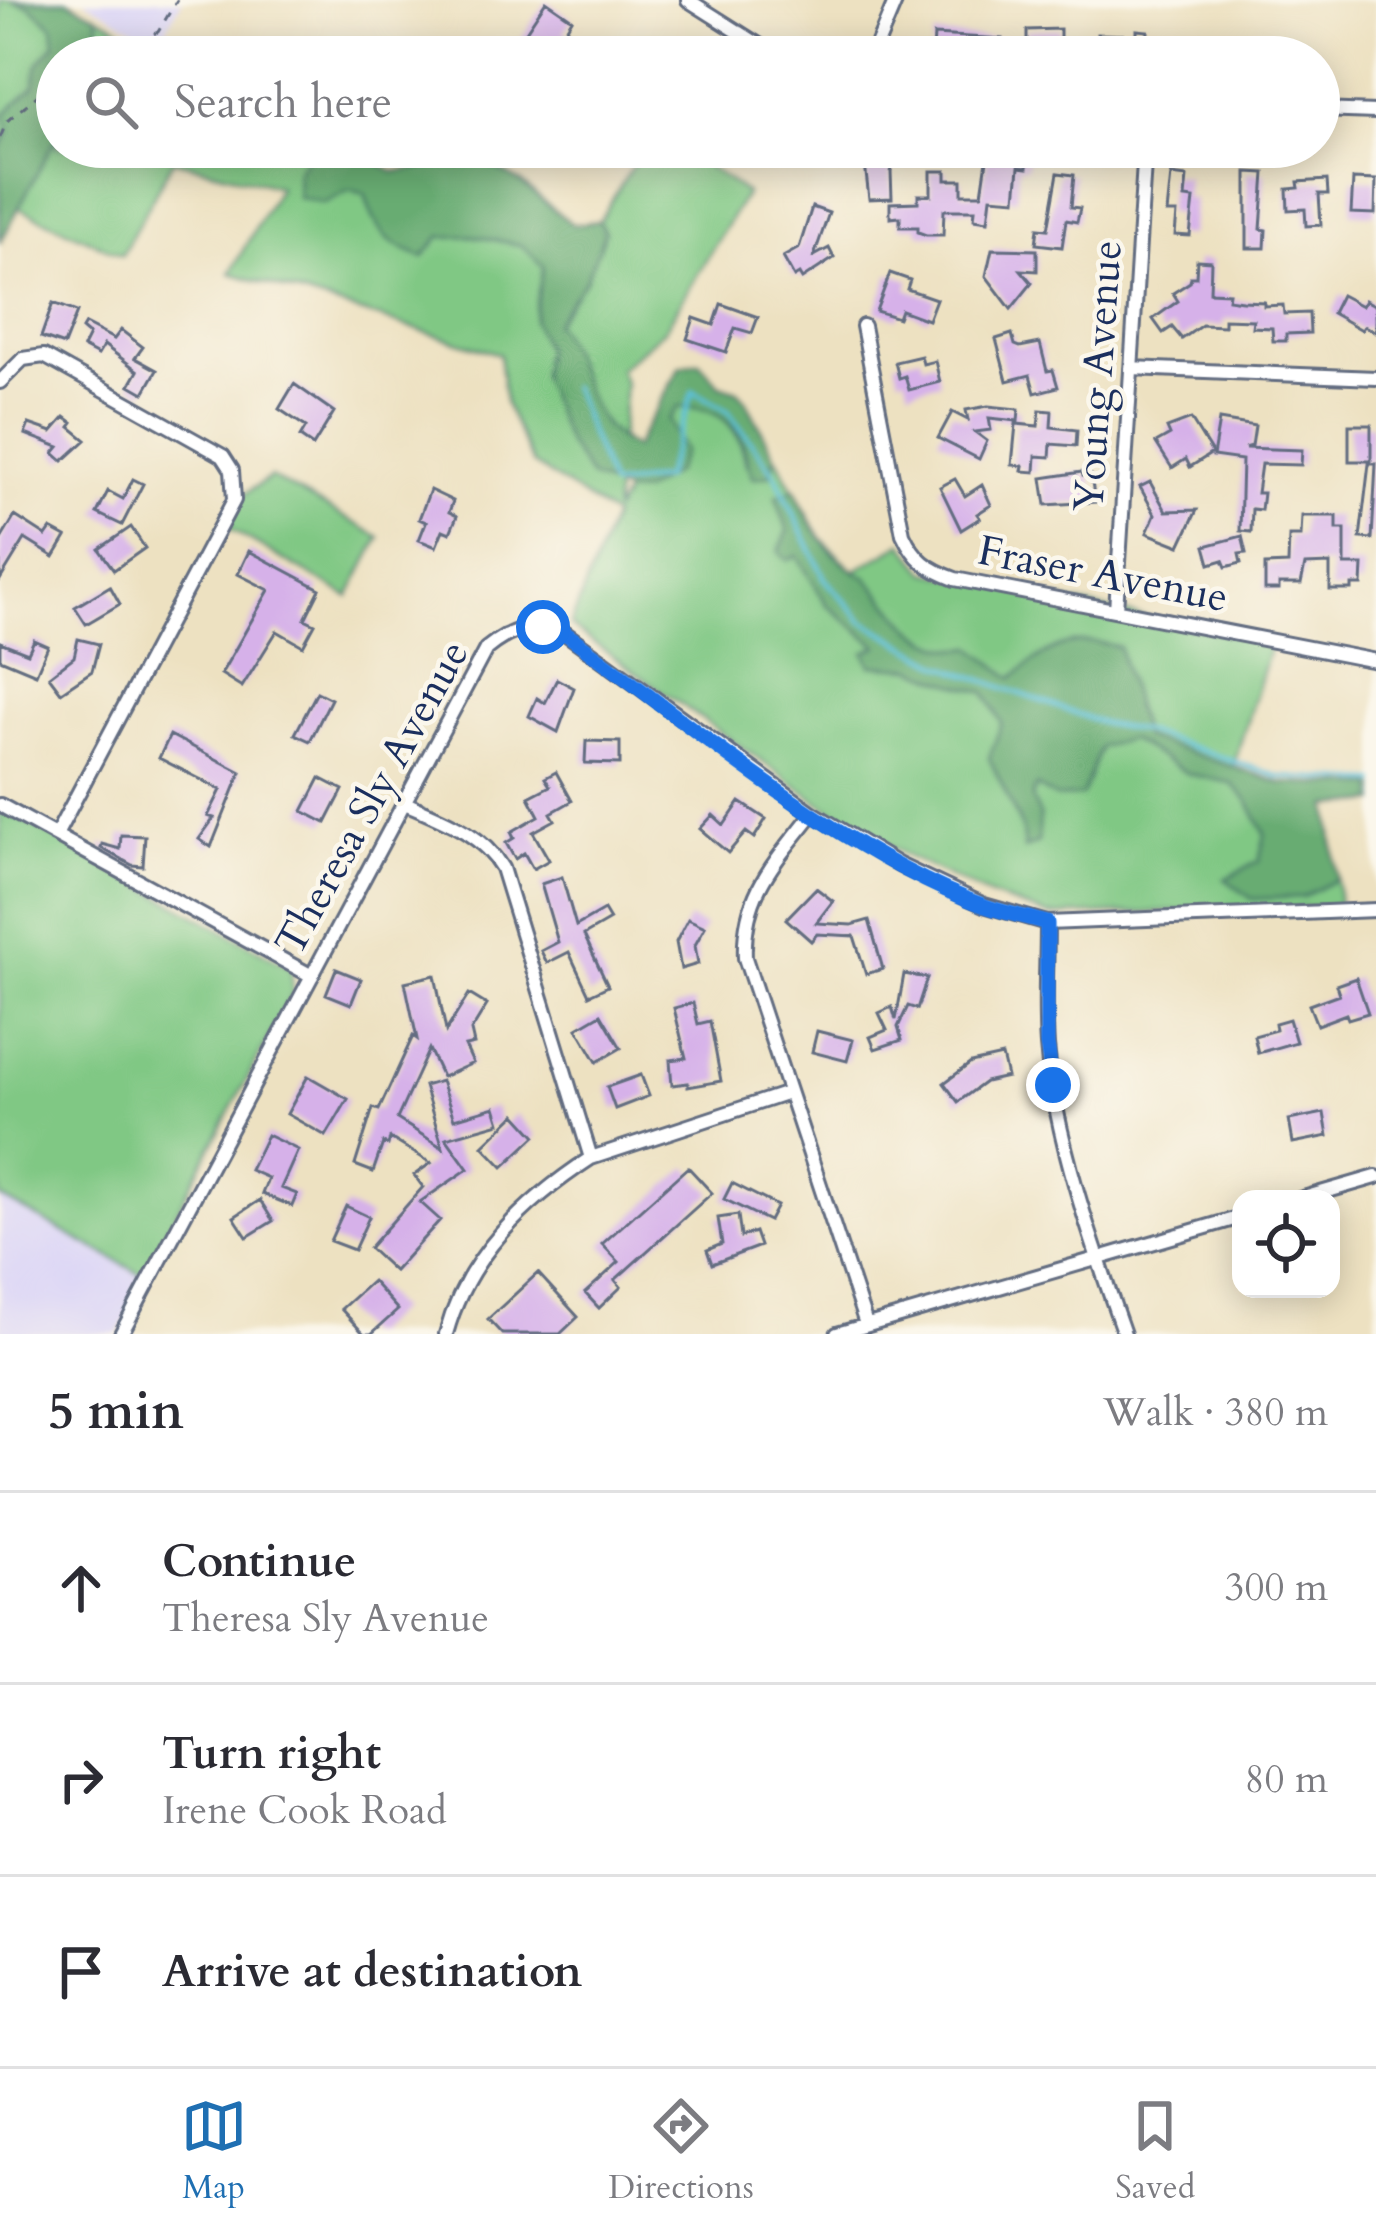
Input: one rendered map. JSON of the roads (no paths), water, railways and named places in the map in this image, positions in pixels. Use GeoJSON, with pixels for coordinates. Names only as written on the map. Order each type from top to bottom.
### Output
{"type":"FeatureCollection","features":[{"type":"Feature","properties":{"kind":"street"},"geometry":{"type":"LineString","coordinates":[[688,0],[745,36]]}},
{"type":"Feature","properties":{"kind":"street"},"geometry":{"type":"LineString","coordinates":[[881,36],[896,0]]}},
{"type":"Feature","properties":{"kind":"street"},"geometry":{"type":"LineString","coordinates":[[1340,111],[1376,112]]}},
{"type":"Feature","properties":{"kind":"street","name":"Young Avenue"},"geometry":{"type":"LineString","coordinates":[[1116,610],[1144,168]]}},
{"type":"Feature","properties":{"kind":"street","name":"Fraser Avenue"},"geometry":{"type":"LineString","coordinates":[[863,326],[903,534],[912,554],[928,569],[955,579],[1376,661]]}},
{"type":"Feature","properties":{"kind":"street"},"geometry":{"type":"LineString","coordinates":[[0,382],[23,359],[44,356],[223,456],[235,481],[234,500],[56,835]]}},
{"type":"Feature","properties":{"kind":"street"},"geometry":{"type":"LineString","coordinates":[[1131,368],[1376,378]]}},
{"type":"Feature","properties":{"kind":"street","name":"Theresa Sly Avenue"},"geometry":{"type":"LineString","coordinates":[[121,1334],[486,649],[500,637],[528,626],[565,633],[813,813],[899,865],[963,896],[1047,923],[1376,910]]}},
{"type":"Feature","properties":{"kind":"street"},"geometry":{"type":"LineString","coordinates":[[403,802],[470,834],[494,854],[502,868],[591,1158]]}},
{"type":"Feature","properties":{"kind":"street"},"geometry":{"type":"LineString","coordinates":[[0,805],[312,976]]}},
{"type":"Feature","properties":{"kind":"street"},"geometry":{"type":"LineString","coordinates":[[813,813],[750,904],[745,958],[866,1324]]}},
{"type":"Feature","properties":{"kind":"street"},"geometry":{"type":"LineString","coordinates":[[1047,923],[1047,1044],[1053,1085],[1098,1259],[1124,1334]]}},
{"type":"Feature","properties":{"kind":"street"},"geometry":{"type":"LineString","coordinates":[[446,1334],[462,1285],[485,1254],[530,1202],[591,1158],[788,1093]]}},
{"type":"Feature","properties":{"kind":"street"},"geometry":{"type":"LineString","coordinates":[[1331,1190],[1376,1177]]}},
{"type":"Feature","properties":{"kind":"street"},"geometry":{"type":"LineString","coordinates":[[837,1334],[1232,1219]]}},
{"type":"Feature","properties":{"kind":"waterway"},"geometry":{"type":"LineString","coordinates":[[572,387],[611,487],[664,478],[693,391],[728,411],[775,474],[825,579],[863,621],[941,665],[1104,724],[1146,732],[1280,777],[1376,782]]}}]}
